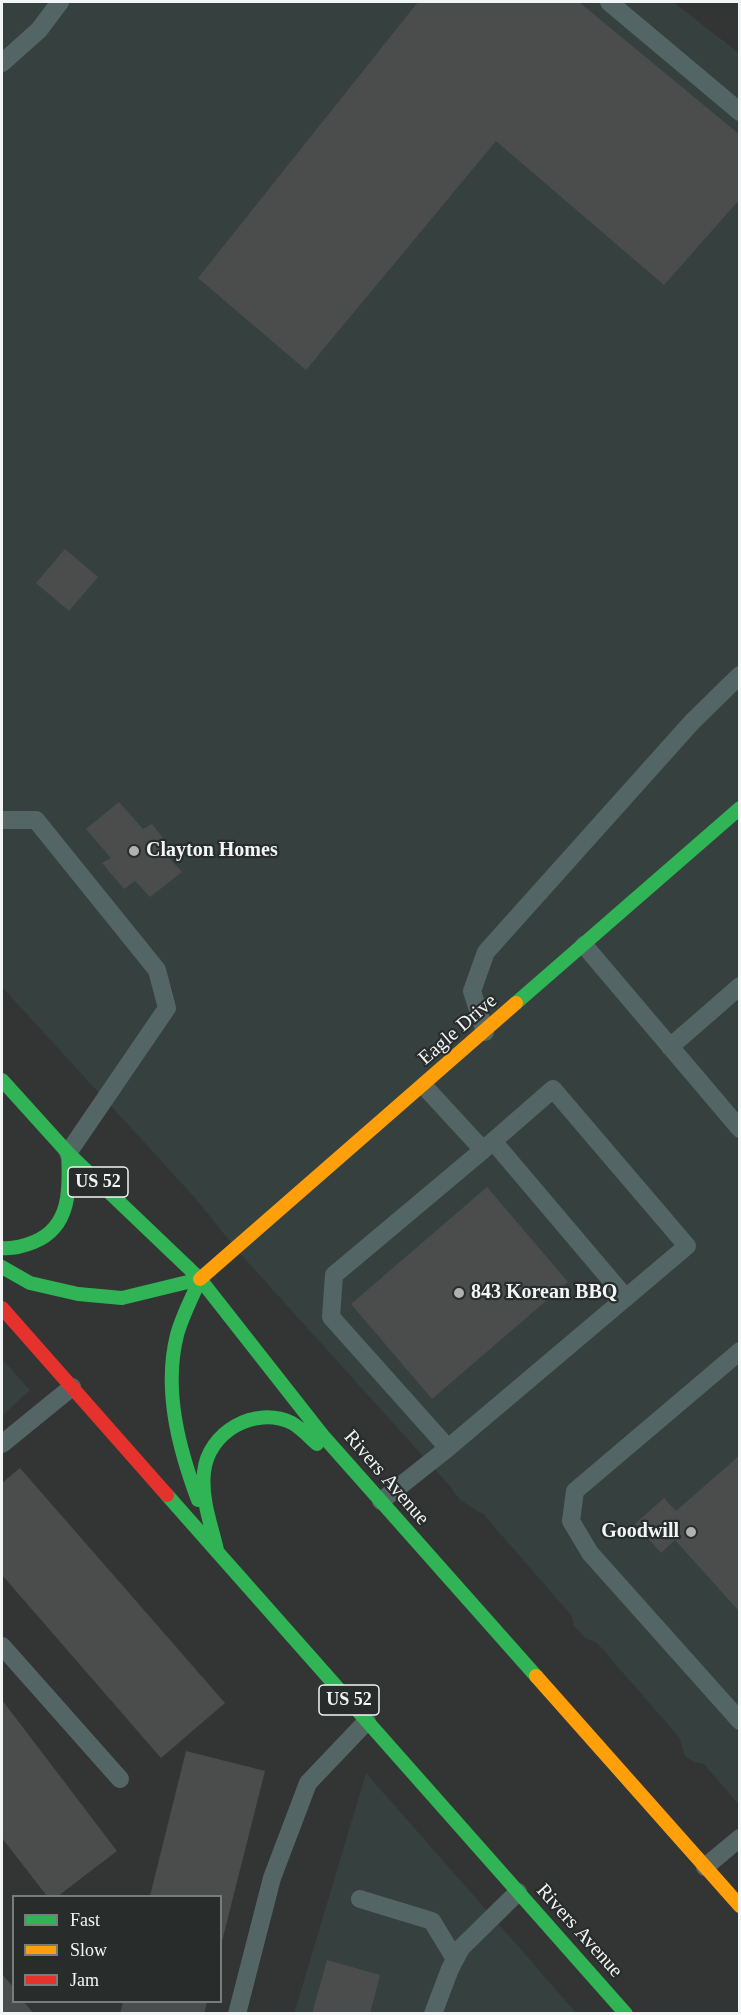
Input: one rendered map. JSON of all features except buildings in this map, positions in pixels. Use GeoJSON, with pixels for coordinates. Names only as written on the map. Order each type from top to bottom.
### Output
{"type":"FeatureCollection","features":[{"type":"Feature","properties":{"kind":"main road","name":"Eagle Drive"},"geometry":{"type":"LineString","coordinates":[[200,1280],[740,808]]}},
{"type":"Feature","properties":{"kind":"main road","name":"Rivers Avenue"},"geometry":{"type":"LineString","coordinates":[[2,1080],[68,1153],[200,1280],[324,1437],[740,1906]]}},
{"type":"Feature","properties":{"kind":"main road"},"geometry":{"type":"LineString","coordinates":[[2,1248],[8,1250],[33,1243],[52,1232],[63,1217],[69,1199],[68,1153]]}},
{"type":"Feature","properties":{"kind":"main road"},"geometry":{"type":"LineString","coordinates":[[2,1267],[30,1283],[78,1294],[122,1298],[200,1280]]}},
{"type":"Feature","properties":{"kind":"main road"},"geometry":{"type":"LineString","coordinates":[[200,1280],[175,1342],[172,1385],[186,1470],[218,1553]]}},
{"type":"Feature","properties":{"kind":"main road","name":"Rivers Avenue"},"geometry":{"type":"LineString","coordinates":[[2,1308],[8,1328],[72,1387],[626,2013]]}},
{"type":"Feature","properties":{"kind":"main road"},"geometry":{"type":"LineString","coordinates":[[218,1553],[202,1486],[209,1452],[222,1434],[242,1422],[262,1416],[290,1422],[363,1481]]}},
{"type":"Feature","properties":{"kind":"lane"},"geometry":{"type":"LineString","coordinates":[[2,63],[39,30],[60,2]]}},
{"type":"Feature","properties":{"kind":"lane"},"geometry":{"type":"LineString","coordinates":[[609,2],[740,112]]}},
{"type":"Feature","properties":{"kind":"lane"},"geometry":{"type":"LineString","coordinates":[[485,1032],[472,991],[486,952],[692,722],[740,675]]}},
{"type":"Feature","properties":{"kind":"lane"},"geometry":{"type":"LineString","coordinates":[[2,820],[36,820],[157,970],[167,1008],[68,1153]]}},
{"type":"Feature","properties":{"kind":"lane"},"geometry":{"type":"LineString","coordinates":[[584,945],[740,1128]]}},
{"type":"Feature","properties":{"kind":"lane"},"geometry":{"type":"LineString","coordinates":[[670,1047],[740,986]]}},
{"type":"Feature","properties":{"kind":"lane"},"geometry":{"type":"LineString","coordinates":[[424,1086],[488,1145],[626,1298]]}},
{"type":"Feature","properties":{"kind":"lane"},"geometry":{"type":"LineString","coordinates":[[381,1501],[448,1448],[687,1246],[553,1089],[334,1275],[331,1317],[448,1448]]}},
{"type":"Feature","properties":{"kind":"lane"},"geometry":{"type":"LineString","coordinates":[[740,1351],[575,1491],[571,1521],[590,1553],[740,1721]]}},
{"type":"Feature","properties":{"kind":"lane"},"geometry":{"type":"LineString","coordinates":[[2,1444],[72,1387]]}},
{"type":"Feature","properties":{"kind":"lane"},"geometry":{"type":"LineString","coordinates":[[2,1646],[120,1779]]}},
{"type":"Feature","properties":{"kind":"lane"},"geometry":{"type":"LineString","coordinates":[[237,2013],[273,1878],[308,1783],[367,1721]]}},
{"type":"Feature","properties":{"kind":"lane"},"geometry":{"type":"LineString","coordinates":[[705,1867],[740,1838]]}},
{"type":"Feature","properties":{"kind":"lane"},"geometry":{"type":"LineString","coordinates":[[434,2013],[455,1959],[462,1948],[518,1892]]}},
{"type":"Feature","properties":{"kind":"lane"},"geometry":{"type":"LineString","coordinates":[[360,1899],[432,1921],[455,1959]]}},
{"type":"Feature","properties":{"kind":"shaded area"},"geometry":{"type":"Polygon","coordinates":[[[2,2],[673,2],[739,53],[739,1805],[704,1764],[694,1762],[685,1756],[679,1737],[597,1643],[585,1638],[574,1626],[572,1616],[484,1515],[460,1500],[236,1249],[196,1199],[2,987],[2,2]]]}},
{"type":"Feature","properties":{"kind":"shaded area"},"geometry":{"type":"Polygon","coordinates":[[[2,1359],[30,1390],[2,1416],[2,1359]]]}},
{"type":"Feature","properties":{"kind":"shaded area"},"geometry":{"type":"Polygon","coordinates":[[[366,1773],[517,1945],[576,2013],[294,2014],[366,1773]]]}},
{"type":"Feature","properties":{"kind":"traffic: fast"},"geometry":{"type":"LineString","coordinates":[[516,1003],[740,808]]}},
{"type":"Feature","properties":{"kind":"traffic: fast"},"geometry":{"type":"LineString","coordinates":[[2,1080],[68,1153],[200,1279],[324,1437],[536,1676]]}},
{"type":"Feature","properties":{"kind":"traffic: fast"},"geometry":{"type":"LineString","coordinates":[[2,1248],[18,1247],[34,1242],[55,1227],[66,1205],[69,1180],[68,1153]]}},
{"type":"Feature","properties":{"kind":"traffic: fast"},"geometry":{"type":"LineString","coordinates":[[2,1267],[30,1283],[78,1294],[122,1298],[200,1279]]}},
{"type":"Feature","properties":{"kind":"traffic: fast"},"geometry":{"type":"LineString","coordinates":[[198,1500],[179,1440],[172,1398],[172,1377],[177,1335],[200,1279]]}},
{"type":"Feature","properties":{"kind":"traffic: fast"},"geometry":{"type":"LineString","coordinates":[[217,1550],[205,1502],[203,1482],[207,1458],[214,1445],[224,1434],[249,1420],[263,1417],[278,1418],[292,1423],[317,1444]]}},
{"type":"Feature","properties":{"kind":"traffic: fast"},"geometry":{"type":"LineString","coordinates":[[167,1495],[626,2014]]}},
{"type":"Feature","properties":{"kind":"traffic: slow"},"geometry":{"type":"LineString","coordinates":[[200,1279],[516,1003]]}},
{"type":"Feature","properties":{"kind":"traffic: slow"},"geometry":{"type":"LineString","coordinates":[[536,1676],[740,1906]]}},
{"type":"Feature","properties":{"kind":"traffic: jam"},"geometry":{"type":"LineString","coordinates":[[2,1308],[167,1495]]}},
{"type":"Feature","properties":{"kind":"place","name":"Clayton Homes"},"geometry":{"type":"Point","coordinates":[134,851]}},
{"type":"Feature","properties":{"kind":"place","name":"843 Korean BBQ"},"geometry":{"type":"Point","coordinates":[459,1293]}},
{"type":"Feature","properties":{"kind":"place","name":"Goodwill"},"geometry":{"type":"Point","coordinates":[691,1532]}}]}
